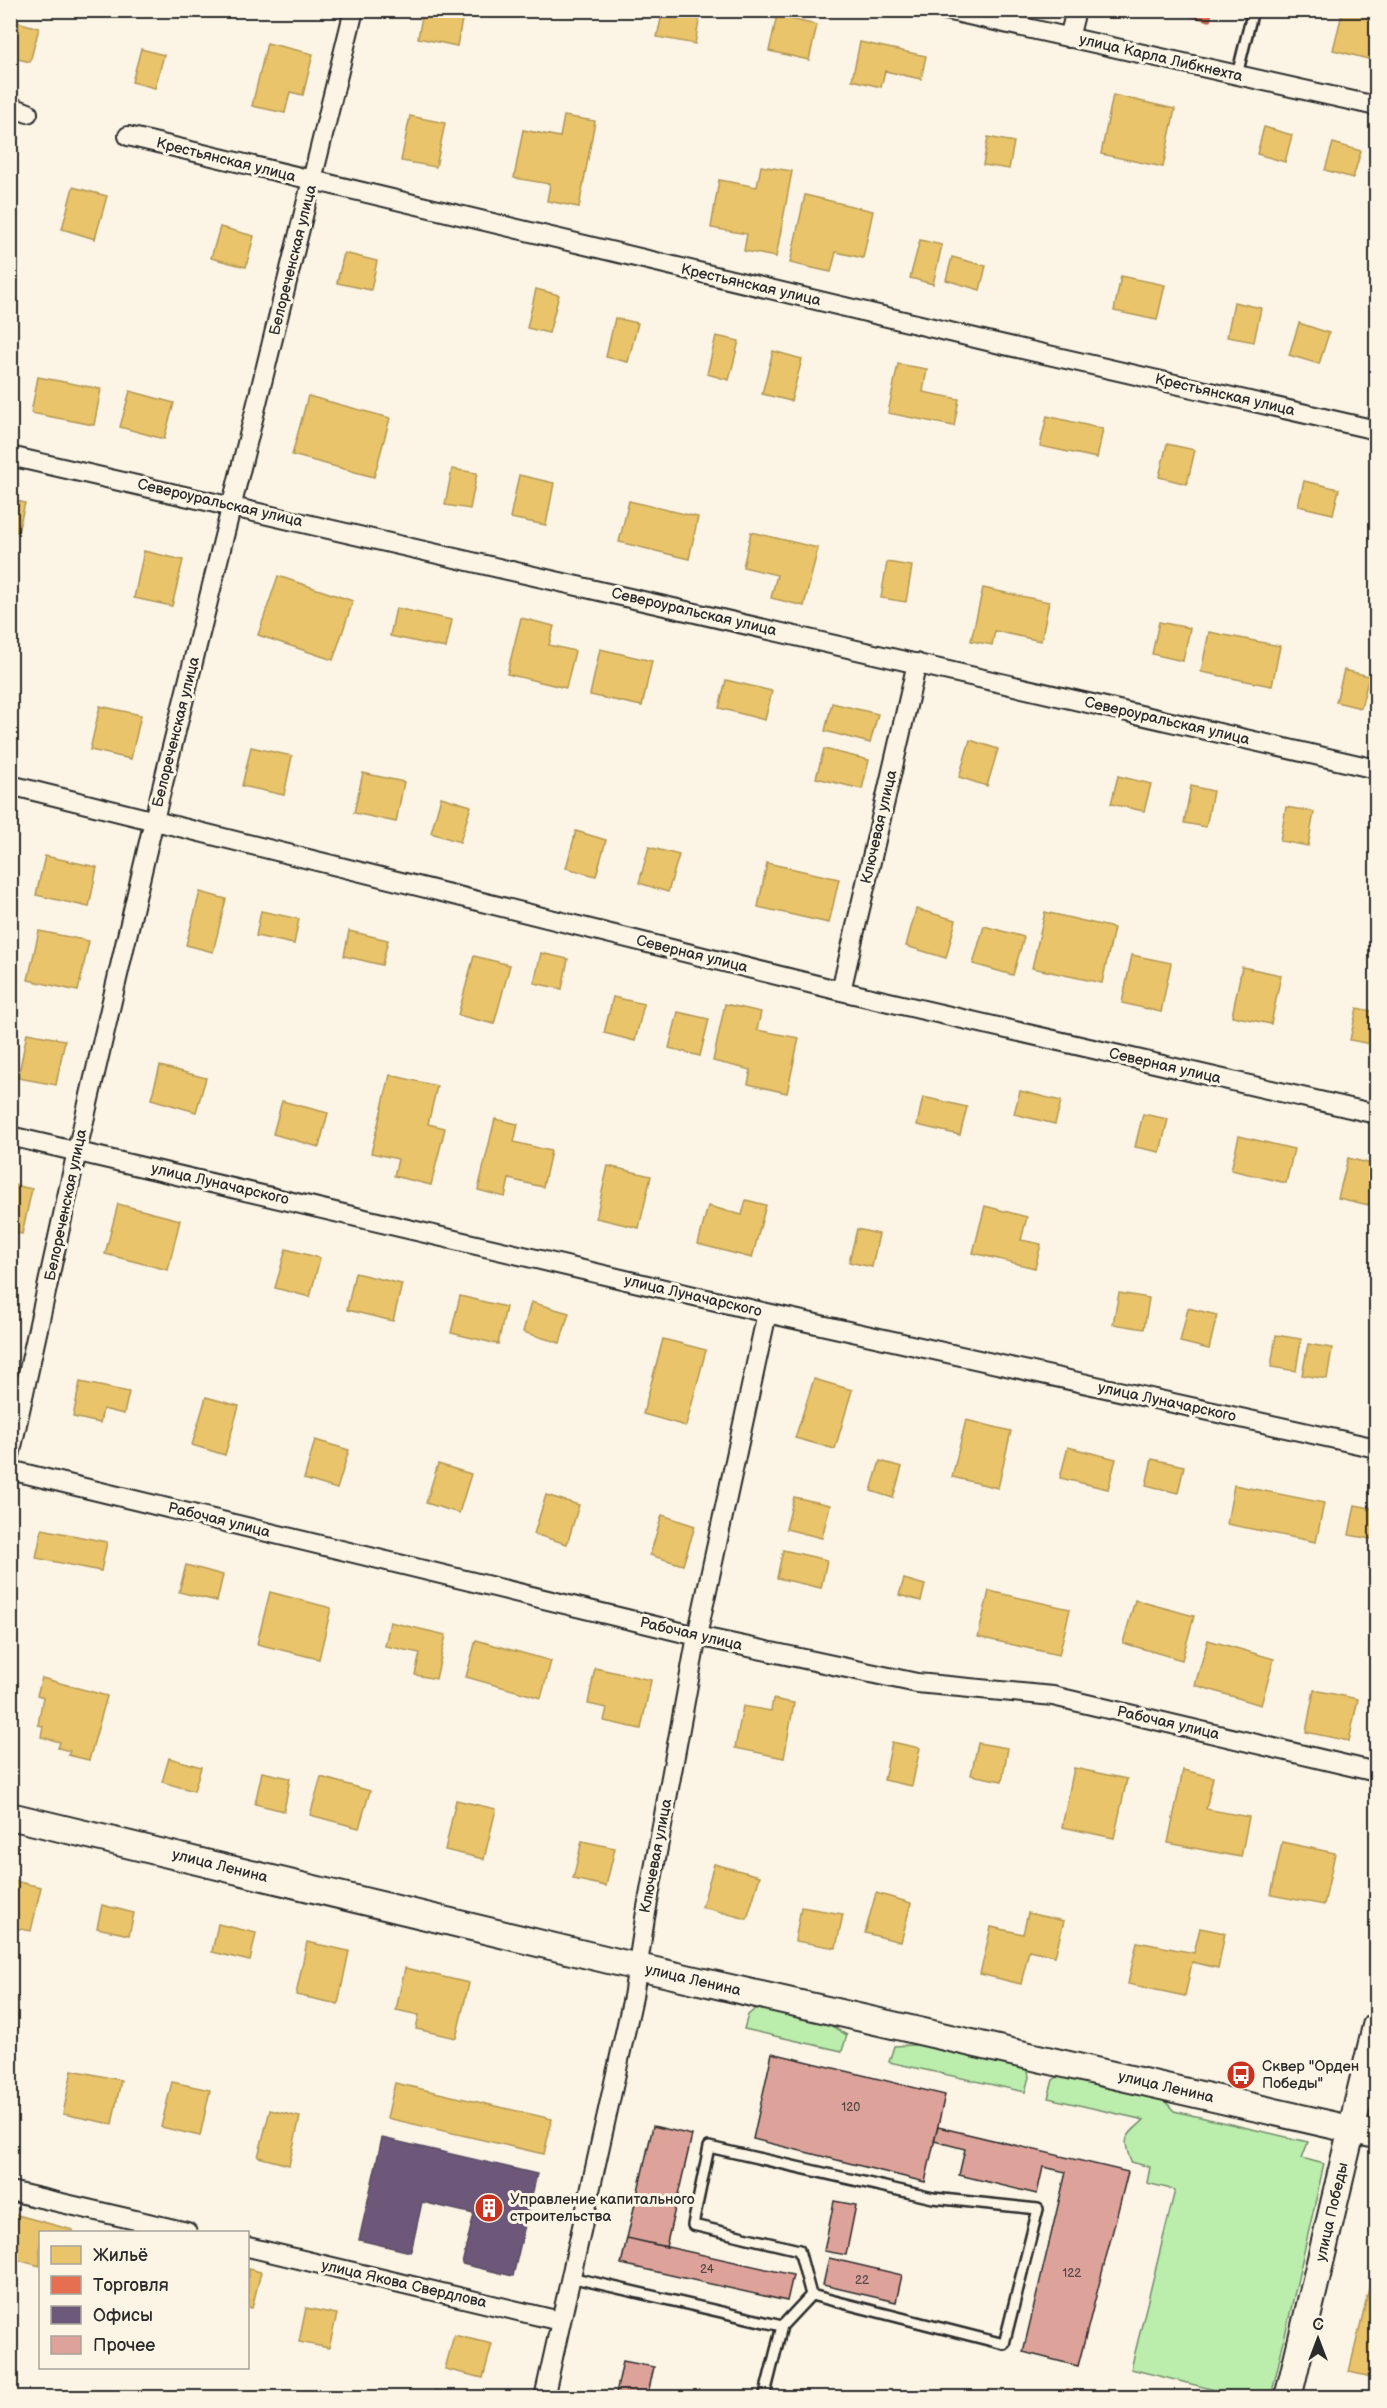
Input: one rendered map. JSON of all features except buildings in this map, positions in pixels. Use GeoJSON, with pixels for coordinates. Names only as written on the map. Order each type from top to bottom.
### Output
{"type":"FeatureCollection","features":[{"type":"Feature","properties":{"kind":"main road","name":"улица Ленина"},"geometry":{"type":"LineString","coordinates":[[10,1816],[638,1967],[1377,2135]]}},
{"type":"Feature","properties":{"kind":"main road","name":"улица Победы"},"geometry":{"type":"LineString","coordinates":[[1288,2397],[1377,2026]]}},
{"type":"Feature","properties":{"kind":"street","name":"Белореченская улица"},"geometry":{"type":"LineString","coordinates":[[10,1456],[77,1151],[154,820],[354,10]]}},
{"type":"Feature","properties":{"kind":"street","name":"улица Карла Либкнехта"},"geometry":{"type":"LineString","coordinates":[[946,10],[1377,106]]}},
{"type":"Feature","properties":{"kind":"street"},"geometry":{"type":"LineString","coordinates":[[1069,38],[1076,10]]}},
{"type":"Feature","properties":{"kind":"street","name":"Крестьянская улица"},"geometry":{"type":"LineString","coordinates":[[128,136],[996,343],[1377,430]]}},
{"type":"Feature","properties":{"kind":"street","name":"Североуральская улица"},"geometry":{"type":"LineString","coordinates":[[10,456],[1377,769]]}},
{"type":"Feature","properties":{"kind":"street","name":"Ключевая улица"},"geometry":{"type":"LineString","coordinates":[[841,991],[917,663]]}},
{"type":"Feature","properties":{"kind":"street","name":"Северная улица"},"geometry":{"type":"LineString","coordinates":[[10,785],[841,991],[1377,1114]]}},
{"type":"Feature","properties":{"kind":"street","name":"улица Луначарского"},"geometry":{"type":"LineString","coordinates":[[10,1136],[767,1314],[1377,1448]]}},
{"type":"Feature","properties":{"kind":"street","name":"Ключевая улица"},"geometry":{"type":"LineString","coordinates":[[544,2397],[633,1997],[645,1918],[697,1636],[767,1314]]}},
{"type":"Feature","properties":{"kind":"street","name":"Рабочая улица"},"geometry":{"type":"LineString","coordinates":[[10,1470],[697,1636],[917,1683],[1053,1696],[1377,1772]]}},
{"type":"Feature","properties":{"kind":"street"},"geometry":{"type":"LineString","coordinates":[[10,2191],[183,2231]]}},
{"type":"Feature","properties":{"kind":"street","name":"улица Якова Свердлова"},"geometry":{"type":"LineString","coordinates":[[249,2247],[560,2321]]}},
{"type":"Feature","properties":{"kind":"lane"},"geometry":{"type":"LineString","coordinates":[[1237,75],[1253,10]]}},
{"type":"Feature","properties":{"kind":"lane"},"geometry":{"type":"LineString","coordinates":[[709,2147],[933,2198],[1038,2209],[1004,2344],[811,2295],[799,2250],[693,2225],[709,2147]]}},
{"type":"Feature","properties":{"kind":"lane"},"geometry":{"type":"LineString","coordinates":[[570,2277],[782,2326]]}},
{"type":"Feature","properties":{"kind":"lane"},"geometry":{"type":"LineString","coordinates":[[764,2397],[782,2326],[811,2295]]}},
{"type":"Feature","properties":{"kind":"green space"},"geometry":{"type":"Polygon","coordinates":[[[760,2005],[818,2018],[847,2035],[842,2051],[744,2029],[748,2015],[760,2005]]]}},
{"type":"Feature","properties":{"kind":"green space"},"geometry":{"type":"Polygon","coordinates":[[[932,2044],[1027,2066],[1029,2077],[1025,2092],[889,2062],[894,2046],[932,2044]]]}},
{"type":"Feature","properties":{"kind":"green space"},"geometry":{"type":"Polygon","coordinates":[[[1063,2073],[1160,2096],[1174,2111],[1308,2142],[1302,2158],[1324,2164],[1271,2397],[1243,2397],[1131,2369],[1175,2190],[1147,2183],[1150,2167],[1131,2162],[1126,2147],[1127,2137],[1144,2120],[1048,2098],[1053,2080],[1063,2073]]]}},
{"type":"Feature","properties":{"kind":"place","name":"Сквер \"Орден Победы\""},"geometry":{"type":"Point","coordinates":[1241,2075]}},
{"type":"Feature","properties":{"kind":"place","name":"Управление капитального строительства"},"geometry":{"type":"Point","coordinates":[489,2208]}}]}
